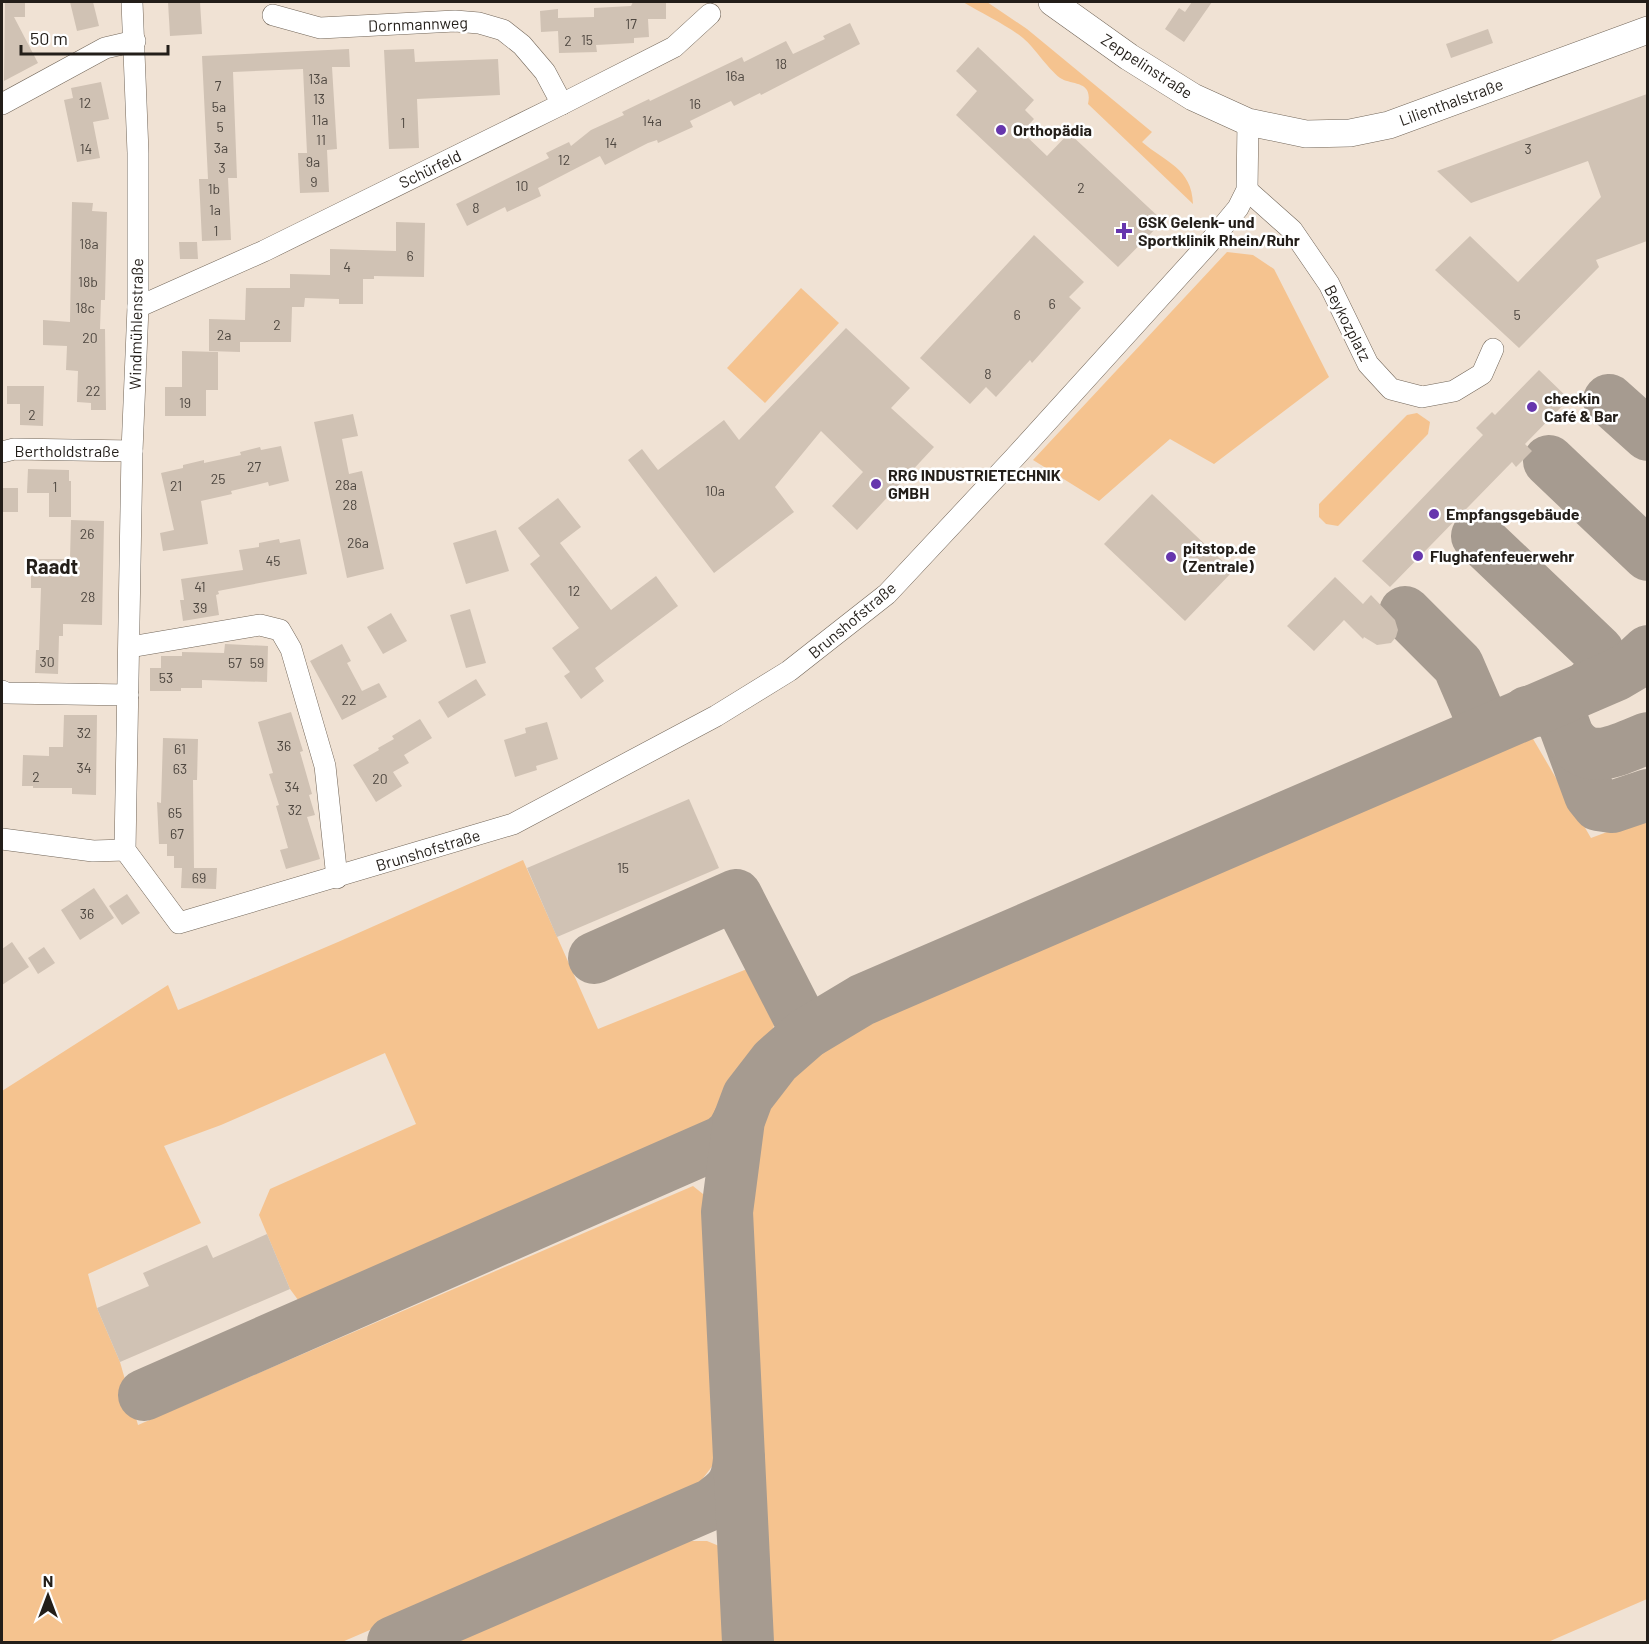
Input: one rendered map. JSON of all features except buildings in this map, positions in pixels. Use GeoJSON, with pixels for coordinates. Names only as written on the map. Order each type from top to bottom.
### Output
{"type":"FeatureCollection","features":[{"type":"Feature","properties":{"kind":"main road","name":"Zeppelinstraße"},"geometry":{"type":"LineString","coordinates":[[1052,2],[1129,57],[1193,97],[1248,122]]}},
{"type":"Feature","properties":{"kind":"main road","name":"Lilienthalstraße"},"geometry":{"type":"LineString","coordinates":[[1248,122],[1306,134],[1350,132],[1389,125],[1647,30]]}},
{"type":"Feature","properties":{"kind":"street","name":"Windmühlenstraße"},"geometry":{"type":"LineString","coordinates":[[124,850],[130,647],[132,451],[138,307],[138,153],[132,2]]}},
{"type":"Feature","properties":{"kind":"street","name":"Schürfeld"},"geometry":{"type":"LineString","coordinates":[[138,307],[264,250],[562,105],[674,47],[711,14]]}},
{"type":"Feature","properties":{"kind":"street","name":"Dornmannweg"},"geometry":{"type":"LineString","coordinates":[[273,15],[320,28],[455,21],[480,23],[502,30],[522,45],[545,72],[562,105]]}},
{"type":"Feature","properties":{"kind":"street"},"geometry":{"type":"LineString","coordinates":[[2,104],[105,48],[135,41]]}},
{"type":"Feature","properties":{"kind":"street"},"geometry":{"type":"LineString","coordinates":[[1247,190],[1248,122]]}},
{"type":"Feature","properties":{"kind":"street","name":"Beykozplatz"},"geometry":{"type":"LineString","coordinates":[[1247,190],[1292,230],[1329,284],[1368,364],[1391,389],[1422,397],[1454,391],[1482,374],[1493,349]]}},
{"type":"Feature","properties":{"kind":"street","name":"Brunshofstraße"},"geometry":{"type":"LineString","coordinates":[[124,850],[179,923],[513,824],[716,716],[789,671],[887,594],[1209,243],[1238,208],[1247,190]]}},
{"type":"Feature","properties":{"kind":"street","name":"Bertholdstraße"},"geometry":{"type":"LineString","coordinates":[[2,452],[14,449],[132,451]]}},
{"type":"Feature","properties":{"kind":"street"},"geometry":{"type":"LineString","coordinates":[[130,647],[260,625],[280,630],[291,649],[325,766],[337,878]]}},
{"type":"Feature","properties":{"kind":"street"},"geometry":{"type":"LineString","coordinates":[[2,691],[6,693],[128,695]]}},
{"type":"Feature","properties":{"kind":"street"},"geometry":{"type":"LineString","coordinates":[[2,839],[93,851],[124,850]]}},
{"type":"Feature","properties":{"kind":"shaded area"},"geometry":{"type":"Polygon","coordinates":[[[963,2],[987,2],[1027,29],[1152,132],[1142,142],[1182,174],[1188,182],[1193,204],[1088,104],[1088,91],[1085,88],[1062,79],[1023,38],[963,2]]]}},
{"type":"Feature","properties":{"kind":"shaded area"},"geometry":{"type":"Polygon","coordinates":[[[1227,252],[1253,255],[1274,269],[1329,377],[1214,464],[1170,439],[1099,501],[1033,460],[1227,252]]]}},
{"type":"Feature","properties":{"kind":"shaded area"},"geometry":{"type":"Polygon","coordinates":[[[801,288],[839,323],[765,403],[727,368],[801,288]]]}},
{"type":"Feature","properties":{"kind":"shaded area"},"geometry":{"type":"Polygon","coordinates":[[[1417,413],[1430,422],[1428,434],[1338,526],[1326,524],[1319,517],[1319,504],[1407,415],[1417,413]]]}},
{"type":"Feature","properties":{"kind":"shaded area"},"geometry":{"type":"Polygon","coordinates":[[[1529,732],[1591,838],[1647,817],[1647,1599],[1548,1642],[768,1642],[751,1227],[759,1143],[769,1104],[808,1058],[868,1018],[1529,732]]]}},
{"type":"Feature","properties":{"kind":"shaded area"},"geometry":{"type":"Polygon","coordinates":[[[523,860],[598,1029],[747,969],[774,1025],[770,1044],[705,1129],[301,1304],[290,1289],[259,1215],[270,1189],[416,1124],[385,1053],[221,1125],[164,1146],[201,1223],[88,1274],[97,1308],[120,1362],[138,1425],[693,1186],[708,1198],[720,1456],[694,1490],[342,1642],[2,1642],[2,1091],[168,985],[178,1010],[523,860]]]}},
{"type":"Feature","properties":{"kind":"shaded area"},"geometry":{"type":"Polygon","coordinates":[[[707,1541],[724,1548],[729,1642],[448,1642],[676,1543],[707,1541]]]}},
{"type":"Feature","properties":{"kind":"taxiway"},"geometry":{"type":"LineString","coordinates":[[1609,400],[1648,435]]}},
{"type":"Feature","properties":{"kind":"taxiway"},"geometry":{"type":"LineString","coordinates":[[1549,461],[1648,555]]}},
{"type":"Feature","properties":{"kind":"taxiway"},"geometry":{"type":"LineString","coordinates":[[1477,536],[1598,651],[1599,671],[1587,687]]}},
{"type":"Feature","properties":{"kind":"taxiway"},"geometry":{"type":"LineString","coordinates":[[1405,612],[1458,665],[1486,730]]}},
{"type":"Feature","properties":{"kind":"taxiway"},"geometry":{"type":"LineString","coordinates":[[748,1642],[727,1212],[739,1120],[748,1096],[775,1061],[807,1033],[862,1000],[1616,675],[1633,665],[1648,651]]}},
{"type":"Feature","properties":{"kind":"taxiway"},"geometry":{"type":"LineString","coordinates":[[1527,712],[1546,711],[1563,722],[1590,795],[1598,805],[1612,807],[1648,795]]}},
{"type":"Feature","properties":{"kind":"taxiway"},"geometry":{"type":"LineString","coordinates":[[1571,740],[1579,748],[1597,754],[1617,750],[1648,738]]}},
{"type":"Feature","properties":{"kind":"taxiway"},"geometry":{"type":"LineString","coordinates":[[594,958],[736,895],[807,1033]]}},
{"type":"Feature","properties":{"kind":"taxiway"},"geometry":{"type":"LineString","coordinates":[[144,1395],[723,1141],[732,1133],[739,1120]]}},
{"type":"Feature","properties":{"kind":"taxiway"},"geometry":{"type":"LineString","coordinates":[[393,1642],[712,1504],[732,1485],[737,1474],[739,1459]]}},
{"type":"Feature","properties":{"kind":"place","name":"Orthopädia"},"geometry":{"type":"Point","coordinates":[1001,130]}},
{"type":"Feature","properties":{"kind":"place","name":"GSK Gelenk- und Sportklinik Rhein/Ruhr"},"geometry":{"type":"Point","coordinates":[1124,231]}},
{"type":"Feature","properties":{"kind":"place","name":"checkin Café & Bar"},"geometry":{"type":"Point","coordinates":[1532,407]}},
{"type":"Feature","properties":{"kind":"place","name":"RRG INDUSTRIETECHNIK GMBH"},"geometry":{"type":"Point","coordinates":[876,484]}},
{"type":"Feature","properties":{"kind":"place","name":"Empfangsgebäude"},"geometry":{"type":"Point","coordinates":[1434,514]}},
{"type":"Feature","properties":{"kind":"place","name":"Flughafenfeuerwehr"},"geometry":{"type":"Point","coordinates":[1418,556]}},
{"type":"Feature","properties":{"kind":"place","name":"pitstop.de (Zentrale)"},"geometry":{"type":"Point","coordinates":[1171,557]}},
{"type":"Feature","properties":{"kind":"district","name":"Raadt"},"geometry":{"type":"Point","coordinates":[52,567]}}]}
